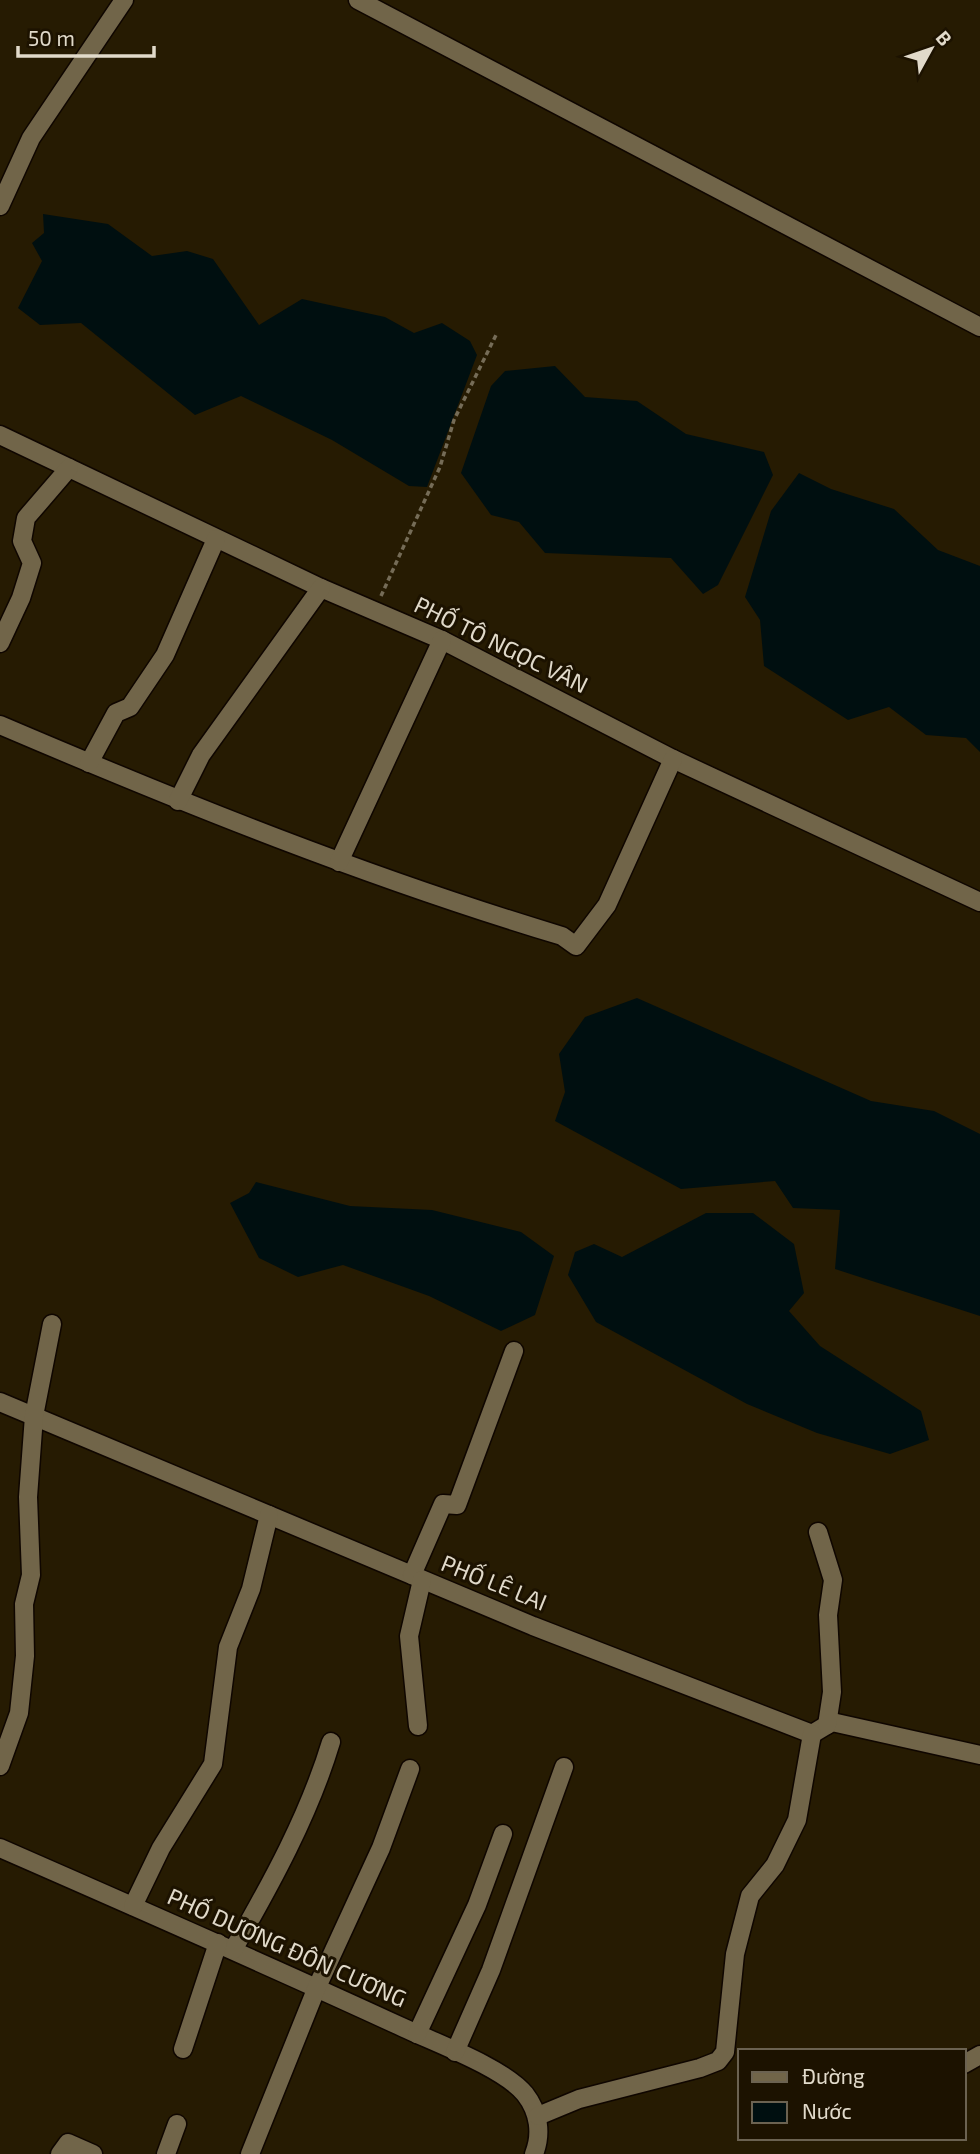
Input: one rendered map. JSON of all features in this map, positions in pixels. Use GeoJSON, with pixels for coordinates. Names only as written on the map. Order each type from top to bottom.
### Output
{"type":"FeatureCollection","features":[{"type":"Feature","properties":{"kind":"street"},"geometry":{"type":"LineString","coordinates":[[0,206],[5,179],[124,0]]}},
{"type":"Feature","properties":{"kind":"street"},"geometry":{"type":"LineString","coordinates":[[358,0],[980,327]]}},
{"type":"Feature","properties":{"kind":"street","name":"PHỐ TÔ NGỌC VÂN"},"geometry":{"type":"LineString","coordinates":[[0,435],[321,588],[442,640],[673,759],[980,902]]}},
{"type":"Feature","properties":{"kind":"street"},"geometry":{"type":"LineString","coordinates":[[0,643],[21,598],[32,563],[22,541],[26,518],[69,468]]}},
{"type":"Feature","properties":{"kind":"street"},"geometry":{"type":"LineString","coordinates":[[89,763],[116,713],[130,707],[165,655],[216,539]]}},
{"type":"Feature","properties":{"kind":"street"},"geometry":{"type":"LineString","coordinates":[[178,801],[201,755],[321,588]]}},
{"type":"Feature","properties":{"kind":"street"},"geometry":{"type":"LineString","coordinates":[[339,862],[442,640]]}},
{"type":"Feature","properties":{"kind":"street"},"geometry":{"type":"LineString","coordinates":[[0,725],[178,801],[339,862],[562,936],[576,946],[607,905],[673,759]]}},
{"type":"Feature","properties":{"kind":"street"},"geometry":{"type":"LineString","coordinates":[[0,1766],[19,1713],[25,1656],[24,1604],[31,1575],[28,1497],[34,1416],[52,1324]]}},
{"type":"Feature","properties":{"kind":"street"},"geometry":{"type":"LineString","coordinates":[[418,1727],[409,1636],[417,1577],[443,1504],[457,1505],[514,1351]]}},
{"type":"Feature","properties":{"kind":"street","name":"PHỐ LÊ LAI"},"geometry":{"type":"LineString","coordinates":[[0,1402],[417,1577],[820,1729],[832,1722],[980,1755]]}},
{"type":"Feature","properties":{"kind":"street"},"geometry":{"type":"LineString","coordinates":[[133,1906],[162,1849],[213,1764],[228,1647],[251,1589],[269,1516]]}},
{"type":"Feature","properties":{"kind":"street"},"geometry":{"type":"LineString","coordinates":[[534,2154],[539,2141],[537,2116],[579,2099],[700,2068],[718,2061],[725,2052],[736,1954],[750,1896],[775,1865],[797,1820],[832,1692],[828,1615],[833,1580],[818,1532]]}},
{"type":"Feature","properties":{"kind":"street"},"geometry":{"type":"LineString","coordinates":[[183,2049],[225,1947],[290,1846],[322,1772],[331,1742]]}},
{"type":"Feature","properties":{"kind":"street"},"geometry":{"type":"LineString","coordinates":[[455,2052],[491,1970],[564,1767]]}},
{"type":"Feature","properties":{"kind":"street"},"geometry":{"type":"LineString","coordinates":[[250,2154],[317,1987],[381,1848],[410,1769]]}},
{"type":"Feature","properties":{"kind":"street"},"geometry":{"type":"LineString","coordinates":[[417,2034],[477,1905],[503,1834]]}},
{"type":"Feature","properties":{"kind":"street","name":"PHỐ DƯƠNG ĐÔN CƯƠNG"},"geometry":{"type":"LineString","coordinates":[[0,1848],[317,1987],[489,2068],[524,2093],[537,2116]]}},
{"type":"Feature","properties":{"kind":"street"},"geometry":{"type":"LineString","coordinates":[[166,2154],[177,2124]]}},
{"type":"Feature","properties":{"kind":"street"},"geometry":{"type":"LineString","coordinates":[[60,2154],[68,2143],[93,2154]]}},
{"type":"Feature","properties":{"kind":"path"},"geometry":{"type":"LineString","coordinates":[[374,610],[440,467],[454,420],[497,333]]}},
{"type":"Feature","properties":{"kind":"water"},"geometry":{"type":"Polygon","coordinates":[[[43,214],[108,224],[152,256],[187,251],[213,259],[259,325],[302,299],[385,317],[414,333],[442,323],[470,341],[477,355],[427,487],[409,486],[332,440],[241,396],[195,415],[81,323],[40,325],[18,308],[42,261],[32,243],[44,233],[43,214]]]}},
{"type":"Feature","properties":{"kind":"water"},"geometry":{"type":"Polygon","coordinates":[[[555,366],[585,397],[637,401],[686,434],[764,452],[773,475],[718,585],[703,594],[671,558],[545,553],[519,522],[491,515],[461,473],[491,386],[505,371],[555,366]]]}},
{"type":"Feature","properties":{"kind":"water"},"geometry":{"type":"Polygon","coordinates":[[[799,473],[831,489],[894,509],[938,550],[980,566],[980,752],[966,738],[926,735],[889,707],[848,720],[764,666],[760,620],[745,597],[771,511],[799,473]]]}},
{"type":"Feature","properties":{"kind":"water"},"geometry":{"type":"Polygon","coordinates":[[[637,998],[871,1101],[934,1111],[980,1134],[980,1316],[835,1269],[840,1210],[793,1208],[775,1181],[681,1189],[555,1121],[565,1092],[559,1054],[585,1017],[637,998]]]}},
{"type":"Feature","properties":{"kind":"water"},"geometry":{"type":"Polygon","coordinates":[[[256,1182],[350,1206],[432,1210],[521,1232],[554,1256],[535,1315],[501,1331],[429,1296],[343,1265],[298,1277],[259,1258],[230,1203],[249,1193],[256,1182]]]}},
{"type":"Feature","properties":{"kind":"water"},"geometry":{"type":"Polygon","coordinates":[[[706,1213],[753,1213],[794,1244],[804,1293],[789,1311],[820,1346],[921,1411],[929,1440],[890,1454],[817,1433],[747,1404],[596,1322],[568,1275],[575,1252],[594,1244],[622,1257],[706,1213]]]}}]}
